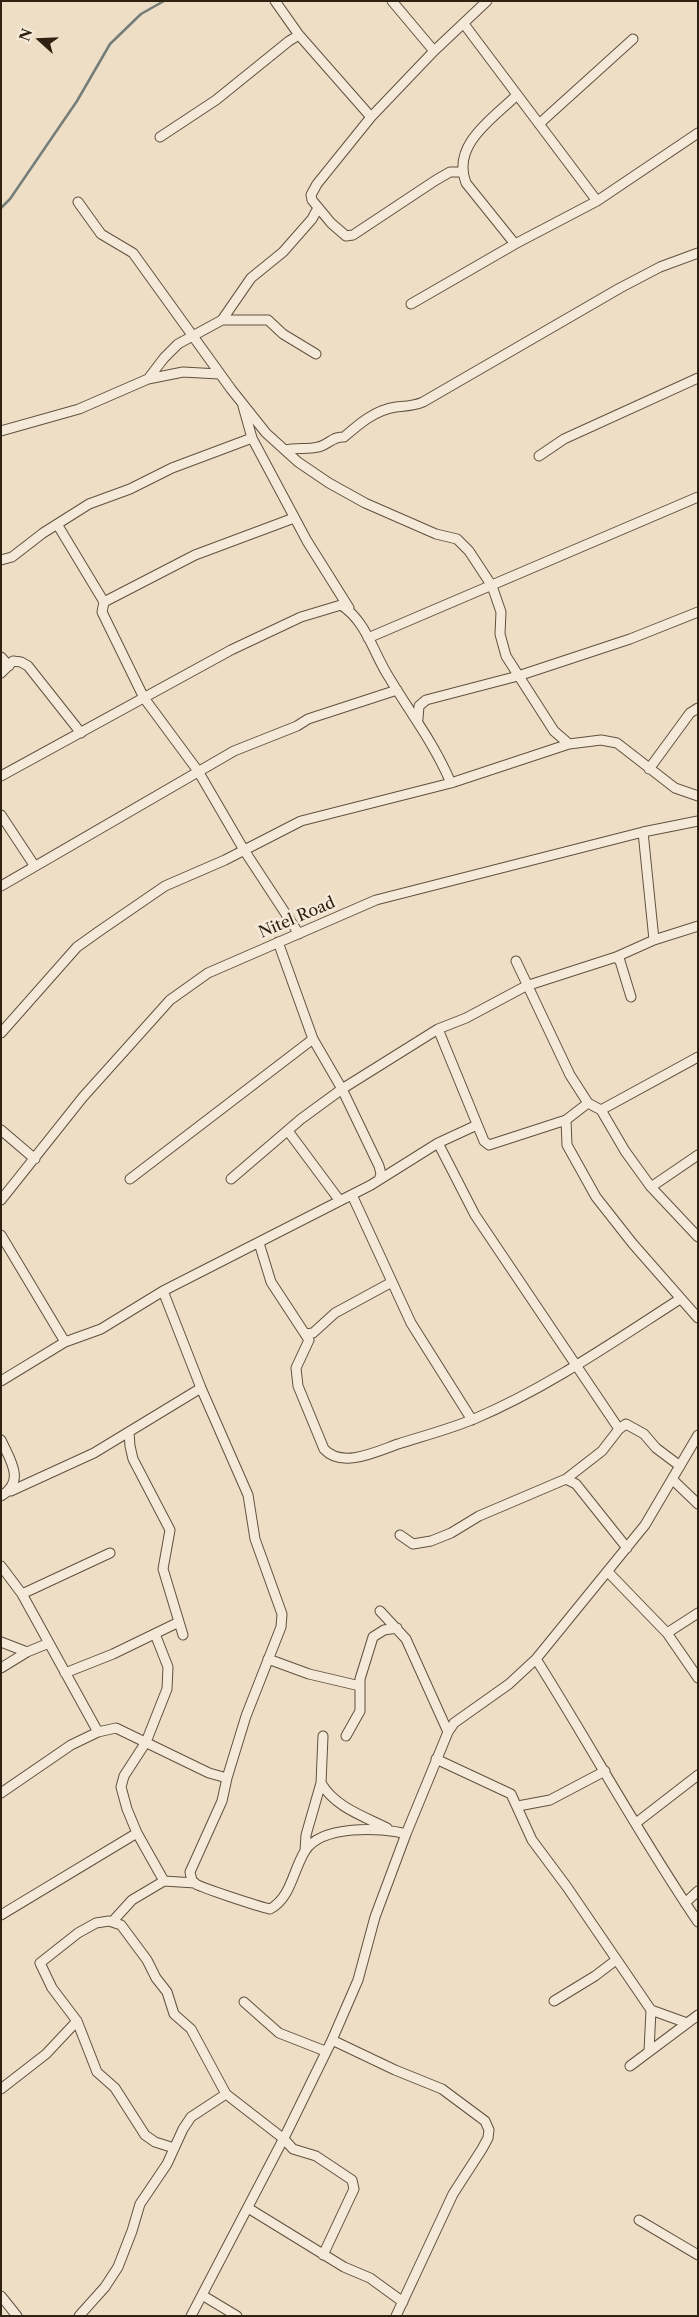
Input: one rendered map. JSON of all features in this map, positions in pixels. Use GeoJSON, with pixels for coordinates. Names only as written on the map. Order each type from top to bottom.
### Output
{"type":"FeatureCollection","features":[{"type":"Feature","properties":{"kind":"street"},"geometry":{"type":"LineString","coordinates":[[275,1],[299,35],[371,117]]}},
{"type":"Feature","properties":{"kind":"street"},"geometry":{"type":"LineString","coordinates":[[392,1],[434,50]]}},
{"type":"Feature","properties":{"kind":"street"},"geometry":{"type":"LineString","coordinates":[[462,172],[450,172],[443,176],[353,235],[346,236],[312,200],[313,190],[371,117],[434,50],[487,1]]}},
{"type":"Feature","properties":{"kind":"street"},"geometry":{"type":"LineString","coordinates":[[464,24],[597,200]]}},
{"type":"Feature","properties":{"kind":"street"},"geometry":{"type":"LineString","coordinates":[[160,137],[216,100],[288,41],[299,35]]}},
{"type":"Feature","properties":{"kind":"street"},"geometry":{"type":"LineString","coordinates":[[539,124],[633,39]]}},
{"type":"Feature","properties":{"kind":"street"},"geometry":{"type":"LineString","coordinates":[[515,244],[466,183],[462,172],[468,143],[518,95]]}},
{"type":"Feature","properties":{"kind":"street"},"geometry":{"type":"LineString","coordinates":[[411,304],[515,244],[597,200],[698,133]]}},
{"type":"Feature","properties":{"kind":"street"},"geometry":{"type":"LineString","coordinates":[[78,202],[101,234],[133,253],[219,374],[266,433],[285,450],[329,483],[365,503],[436,534],[457,539],[469,551],[492,586],[501,612],[500,634],[506,656],[554,731],[569,744]]}},
{"type":"Feature","properties":{"kind":"street"},"geometry":{"type":"LineString","coordinates":[[148,379],[164,358],[178,344],[222,320],[252,278],[283,252],[312,219],[318,208]]}},
{"type":"Feature","properties":{"kind":"street"},"geometry":{"type":"LineString","coordinates":[[285,450],[322,446],[337,437],[346,435],[366,418],[395,407],[413,406],[424,402],[620,288],[660,267],[698,253]]}},
{"type":"Feature","properties":{"kind":"street"},"geometry":{"type":"LineString","coordinates":[[222,320],[268,320],[283,334],[316,354]]}},
{"type":"Feature","properties":{"kind":"street"},"geometry":{"type":"LineString","coordinates":[[1,431],[79,408],[148,379],[183,372],[219,374]]}},
{"type":"Feature","properties":{"kind":"street"},"geometry":{"type":"LineString","coordinates":[[539,456],[564,439],[698,378]]}},
{"type":"Feature","properties":{"kind":"street"},"geometry":{"type":"LineString","coordinates":[[241,401],[252,438],[294,518],[342,600],[368,638],[396,690],[418,719],[438,753],[451,783]]}},
{"type":"Feature","properties":{"kind":"street"},"geometry":{"type":"LineString","coordinates":[[1,560],[12,557],[57,524],[89,504],[130,489],[172,468],[252,438]]}},
{"type":"Feature","properties":{"kind":"street"},"geometry":{"type":"LineString","coordinates":[[368,638],[698,497]]}},
{"type":"Feature","properties":{"kind":"street"},"geometry":{"type":"LineString","coordinates":[[104,602],[195,555],[294,518]]}},
{"type":"Feature","properties":{"kind":"street"},"geometry":{"type":"LineString","coordinates":[[57,524],[104,602],[102,612],[144,698],[198,771],[244,850],[299,934]]}},
{"type":"Feature","properties":{"kind":"street"},"geometry":{"type":"LineString","coordinates":[[1,776],[231,650],[301,617],[332,606],[341,605],[352,612]]}},
{"type":"Feature","properties":{"kind":"street"},"geometry":{"type":"LineString","coordinates":[[418,719],[419,706],[426,700],[518,676],[630,639],[698,612]]}},
{"type":"Feature","properties":{"kind":"street"},"geometry":{"type":"LineString","coordinates":[[1,657],[9,666]]}},
{"type":"Feature","properties":{"kind":"street"},"geometry":{"type":"LineString","coordinates":[[1,673],[13,661],[21,662],[28,666],[81,733]]}},
{"type":"Feature","properties":{"kind":"street"},"geometry":{"type":"LineString","coordinates":[[1,886],[234,750],[297,726],[308,719],[396,690]]}},
{"type":"Feature","properties":{"kind":"street"},"geometry":{"type":"LineString","coordinates":[[649,768],[690,713],[698,708]]}},
{"type":"Feature","properties":{"kind":"street"},"geometry":{"type":"LineString","coordinates":[[1,1033],[77,947],[165,886],[244,850],[301,821],[451,783],[569,744],[601,740],[617,743],[675,788],[698,796]]}},
{"type":"Feature","properties":{"kind":"street"},"geometry":{"type":"LineString","coordinates":[[1,814],[34,866]]}},
{"type":"Feature","properties":{"kind":"street","name":"Nitel Road"},"geometry":{"type":"LineString","coordinates":[[1,1200],[82,1097],[170,1000],[208,973],[376,900],[643,832],[698,821]]}},
{"type":"Feature","properties":{"kind":"street"},"geometry":{"type":"LineString","coordinates":[[643,832],[654,940]]}},
{"type":"Feature","properties":{"kind":"street"},"geometry":{"type":"LineString","coordinates":[[231,1178],[288,1132],[301,1119],[342,1089],[438,1030],[466,1018],[526,986],[616,957],[654,940],[698,926]]}},
{"type":"Feature","properties":{"kind":"street"},"geometry":{"type":"LineString","coordinates":[[278,942],[314,1039],[342,1089],[379,1166],[380,1174],[378,1180]]}},
{"type":"Feature","properties":{"kind":"street"},"geometry":{"type":"LineString","coordinates":[[616,957],[620,961],[632,997]]}},
{"type":"Feature","properties":{"kind":"street"},"geometry":{"type":"LineString","coordinates":[[516,961],[526,986],[570,1075],[588,1103],[601,1110],[624,1151],[651,1187],[698,1237]]}},
{"type":"Feature","properties":{"kind":"street"},"geometry":{"type":"LineString","coordinates":[[438,1030],[484,1141],[489,1145],[494,1145],[566,1120],[588,1103]]}},
{"type":"Feature","properties":{"kind":"street"},"geometry":{"type":"LineString","coordinates":[[130,1179],[314,1039]]}},
{"type":"Feature","properties":{"kind":"street"},"geometry":{"type":"LineString","coordinates":[[601,1110],[698,1057]]}},
{"type":"Feature","properties":{"kind":"street"},"geometry":{"type":"LineString","coordinates":[[566,1120],[567,1145],[588,1185],[633,1244],[698,1318]]}},
{"type":"Feature","properties":{"kind":"street"},"geometry":{"type":"LineString","coordinates":[[1,1381],[65,1342],[101,1329],[163,1291],[352,1195],[438,1143],[477,1125]]}},
{"type":"Feature","properties":{"kind":"street"},"geometry":{"type":"LineString","coordinates":[[1,1130],[35,1159]]}},
{"type":"Feature","properties":{"kind":"street"},"geometry":{"type":"LineString","coordinates":[[288,1132],[340,1201]]}},
{"type":"Feature","properties":{"kind":"street"},"geometry":{"type":"LineString","coordinates":[[438,1143],[475,1215],[539,1313],[619,1429]]}},
{"type":"Feature","properties":{"kind":"street"},"geometry":{"type":"LineString","coordinates":[[651,1187],[698,1155]]}},
{"type":"Feature","properties":{"kind":"street"},"geometry":{"type":"LineString","coordinates":[[352,1195],[411,1323],[472,1420]]}},
{"type":"Feature","properties":{"kind":"street"},"geometry":{"type":"LineString","coordinates":[[1,1236],[65,1342]]}},
{"type":"Feature","properties":{"kind":"street"},"geometry":{"type":"LineString","coordinates":[[259,1243],[271,1282],[309,1340],[296,1368],[298,1386],[324,1450],[329,1455],[338,1458],[358,1457],[472,1420],[577,1366],[680,1298]]}},
{"type":"Feature","properties":{"kind":"street"},"geometry":{"type":"LineString","coordinates":[[305,1334],[313,1333],[334,1313],[392,1282]]}},
{"type":"Feature","properties":{"kind":"street"},"geometry":{"type":"LineString","coordinates":[[163,1291],[201,1388],[248,1495],[259,1552],[282,1614],[281,1627],[246,1716],[222,1801],[190,1872],[194,1883]]}},
{"type":"Feature","properties":{"kind":"street"},"geometry":{"type":"LineString","coordinates":[[1,1496],[94,1453],[201,1388]]}},
{"type":"Feature","properties":{"kind":"street"},"geometry":{"type":"LineString","coordinates":[[400,1535],[413,1544],[431,1541],[451,1533],[484,1514],[566,1479],[602,1451],[615,1438],[619,1429],[626,1424],[644,1434],[656,1448],[680,1466]]}},
{"type":"Feature","properties":{"kind":"street"},"geometry":{"type":"LineString","coordinates":[[129,1432],[133,1459],[170,1530],[163,1569],[183,1635]]}},
{"type":"Feature","properties":{"kind":"street"},"geometry":{"type":"LineString","coordinates":[[191,2316],[284,2139],[332,2040],[358,1980],[375,1917],[406,1834],[448,1732],[454,1723],[510,1684],[536,1659],[627,1548],[673,1480],[698,1435]]}},
{"type":"Feature","properties":{"kind":"street"},"geometry":{"type":"LineString","coordinates":[[1,1440],[15,1471],[11,1491]]}},
{"type":"Feature","properties":{"kind":"street"},"geometry":{"type":"LineString","coordinates":[[566,1479],[576,1484],[627,1548]]}},
{"type":"Feature","properties":{"kind":"street"},"geometry":{"type":"LineString","coordinates":[[673,1480],[698,1504]]}},
{"type":"Feature","properties":{"kind":"street"},"geometry":{"type":"LineString","coordinates":[[22,1594],[110,1553]]}},
{"type":"Feature","properties":{"kind":"street"},"geometry":{"type":"LineString","coordinates":[[1,1566],[22,1594],[98,1732]]}},
{"type":"Feature","properties":{"kind":"street"},"geometry":{"type":"LineString","coordinates":[[608,1572],[667,1633],[698,1678]]}},
{"type":"Feature","properties":{"kind":"street"},"geometry":{"type":"LineString","coordinates":[[380,1611],[397,1628],[415,1657],[448,1732]]}},
{"type":"Feature","properties":{"kind":"street"},"geometry":{"type":"LineString","coordinates":[[667,1633],[698,1613]]}},
{"type":"Feature","properties":{"kind":"street"},"geometry":{"type":"LineString","coordinates":[[65,1672],[113,1654],[179,1622]]}},
{"type":"Feature","properties":{"kind":"street"},"geometry":{"type":"LineString","coordinates":[[346,1736],[360,1711],[360,1686],[373,1637],[384,1630],[397,1628]]}},
{"type":"Feature","properties":{"kind":"street"},"geometry":{"type":"LineString","coordinates":[[155,1634],[168,1667],[167,1689],[146,1742],[124,1776],[121,1787],[127,1810],[137,1833],[164,1881]]}},
{"type":"Feature","properties":{"kind":"street"},"geometry":{"type":"LineString","coordinates":[[1,1642],[27,1652]]}},
{"type":"Feature","properties":{"kind":"street"},"geometry":{"type":"LineString","coordinates":[[1,1668],[27,1652],[49,1643]]}},
{"type":"Feature","properties":{"kind":"street"},"geometry":{"type":"LineString","coordinates":[[268,1659],[309,1674],[360,1686]]}},
{"type":"Feature","properties":{"kind":"street"},"geometry":{"type":"LineString","coordinates":[[536,1659],[605,1770],[661,1868],[698,1922]]}},
{"type":"Feature","properties":{"kind":"street"},"geometry":{"type":"LineString","coordinates":[[1,1793],[56,1754],[98,1732],[116,1728],[210,1772],[227,1778]]}},
{"type":"Feature","properties":{"kind":"street"},"geometry":{"type":"LineString","coordinates":[[112,1922],[132,1900],[164,1881],[194,1883],[206,1889],[270,1909],[279,1904],[305,1851],[306,1835],[321,1783],[322,1736]]}},
{"type":"Feature","properties":{"kind":"street"},"geometry":{"type":"LineString","coordinates":[[436,1760],[507,1790],[518,1806],[532,1840],[567,1887],[651,2010],[687,2023]]}},
{"type":"Feature","properties":{"kind":"street"},"geometry":{"type":"LineString","coordinates":[[518,1806],[542,1803],[555,1798],[605,1770]]}},
{"type":"Feature","properties":{"kind":"street"},"geometry":{"type":"LineString","coordinates":[[636,1823],[698,1776]]}},
{"type":"Feature","properties":{"kind":"street"},"geometry":{"type":"LineString","coordinates":[[321,1783],[341,1805],[389,1830],[406,1834]]}},
{"type":"Feature","properties":{"kind":"street"},"geometry":{"type":"LineString","coordinates":[[305,1851],[319,1839],[349,1831],[389,1830]]}},
{"type":"Feature","properties":{"kind":"street"},"geometry":{"type":"LineString","coordinates":[[1,1915],[137,1833]]}},
{"type":"Feature","properties":{"kind":"street"},"geometry":{"type":"LineString","coordinates":[[685,1903],[698,1891]]}},
{"type":"Feature","properties":{"kind":"street"},"geometry":{"type":"LineString","coordinates":[[174,2148],[155,2142],[139,2128],[115,2088],[97,2072],[77,2021],[52,1988],[40,1963],[78,1934],[96,1923],[112,1922],[121,1925],[147,1960],[156,1978],[167,1992],[174,2014],[192,2029],[226,2094],[284,2139],[293,2149],[316,2156],[352,2180],[354,2184],[322,2255]]}},
{"type":"Feature","properties":{"kind":"street"},"geometry":{"type":"LineString","coordinates":[[554,2001],[596,1976],[616,1960]]}},
{"type":"Feature","properties":{"kind":"street"},"geometry":{"type":"LineString","coordinates":[[244,2002],[279,2033],[325,2051]]}},
{"type":"Feature","properties":{"kind":"street"},"geometry":{"type":"LineString","coordinates":[[649,2051],[651,2010]]}},
{"type":"Feature","properties":{"kind":"street"},"geometry":{"type":"LineString","coordinates":[[630,2066],[698,2015]]}},
{"type":"Feature","properties":{"kind":"street"},"geometry":{"type":"LineString","coordinates":[[1,2089],[40,2060],[67,2034],[77,2021]]}},
{"type":"Feature","properties":{"kind":"street"},"geometry":{"type":"LineString","coordinates":[[332,2040],[395,2070],[436,2085],[485,2121],[489,2130],[488,2138],[454,2194],[396,2316]]}},
{"type":"Feature","properties":{"kind":"street"},"geometry":{"type":"LineString","coordinates":[[80,2316],[105,2287],[118,2267],[140,2204],[167,2164],[191,2117],[226,2094]]}},
{"type":"Feature","properties":{"kind":"street"},"geometry":{"type":"LineString","coordinates":[[248,2208],[322,2255],[370,2278],[403,2302]]}},
{"type":"Feature","properties":{"kind":"street"},"geometry":{"type":"LineString","coordinates":[[639,2220],[698,2255]]}},
{"type":"Feature","properties":{"kind":"street"},"geometry":{"type":"LineString","coordinates":[[202,2295],[237,2316]]}},
{"type":"Feature","properties":{"kind":"street"},"geometry":{"type":"LineString","coordinates":[[1,2296],[17,2316]]}},
{"type":"Feature","properties":{"kind":"waterway"},"geometry":{"type":"LineString","coordinates":[[1,208],[10,199],[77,101],[110,44],[141,14],[164,1]]}}]}
